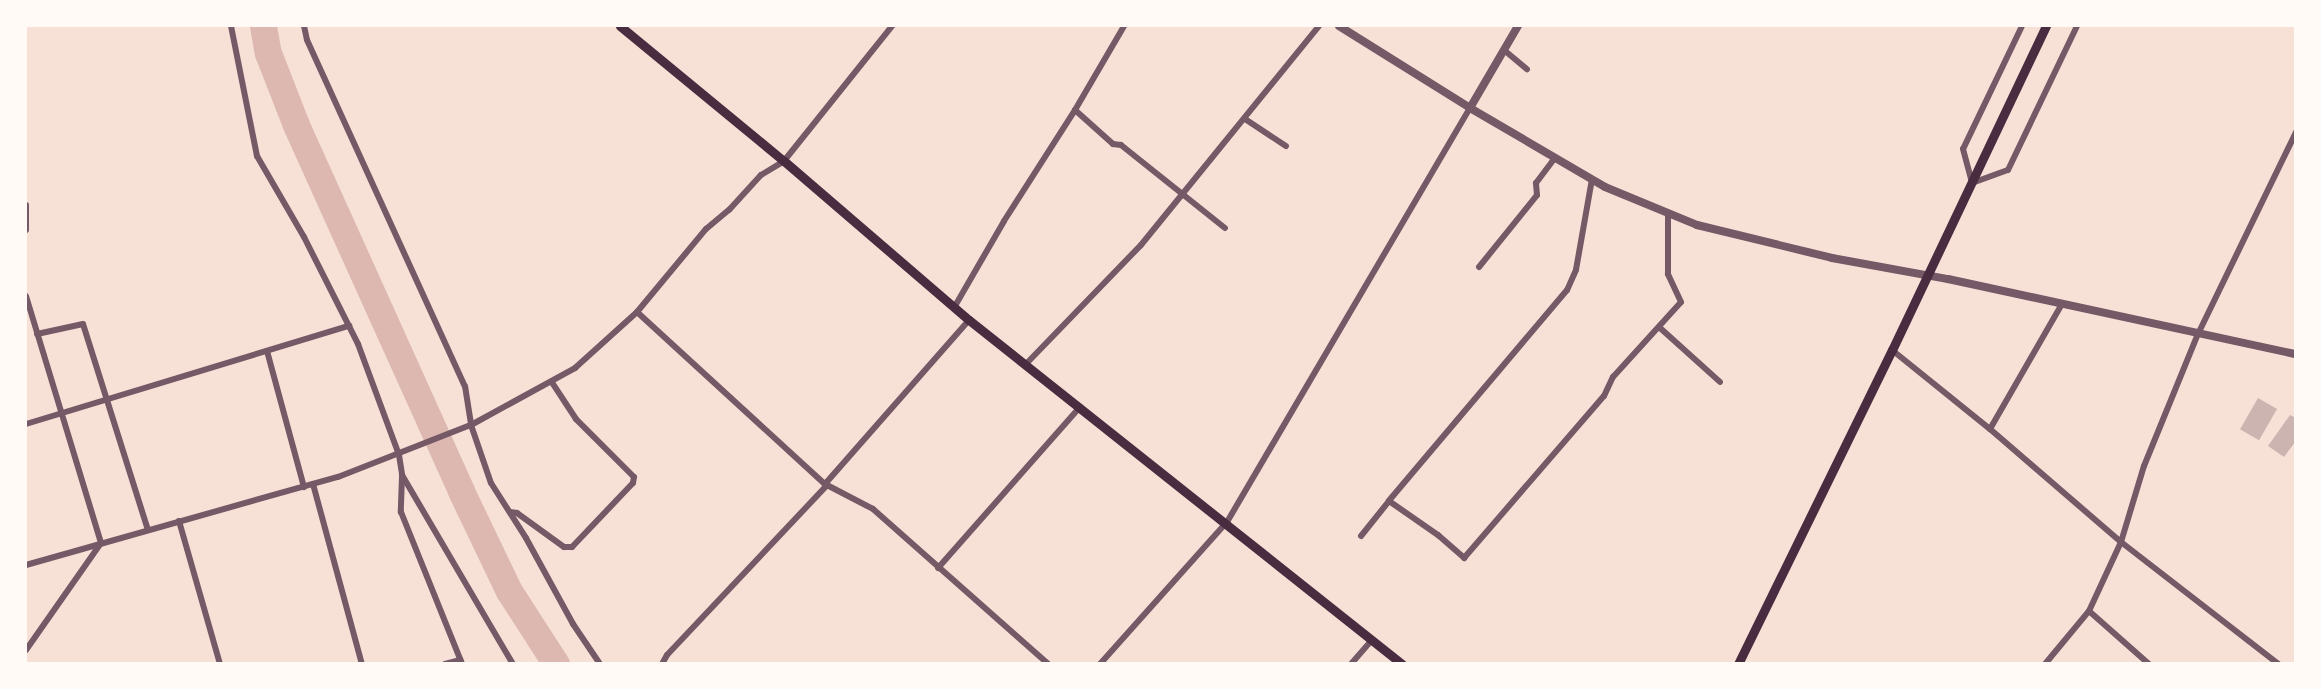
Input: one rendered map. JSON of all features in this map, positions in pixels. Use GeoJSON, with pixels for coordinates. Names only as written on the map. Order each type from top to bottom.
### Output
{"type":"FeatureCollection","features":[{"type":"Feature","properties":{"kind":"main road"},"geometry":{"type":"LineString","coordinates":[[620,26],[784,161],[969,320],[1227,522],[1402,663]]}},
{"type":"Feature","properties":{"kind":"main road"},"geometry":{"type":"LineString","coordinates":[[1738,663],[1892,350],[2046,26]]}},
{"type":"Feature","properties":{"kind":"street"},"geometry":{"type":"LineString","coordinates":[[231,26],[257,156],[304,237],[349,326],[399,455],[402,475],[401,512],[461,662],[445,663]]}},
{"type":"Feature","properties":{"kind":"street"},"geometry":{"type":"LineString","coordinates":[[304,26],[307,40],[465,386],[471,425],[490,483],[510,512],[573,624],[600,663]]}},
{"type":"Feature","properties":{"kind":"street"},"geometry":{"type":"LineString","coordinates":[[26,565],[304,487],[399,455],[471,425],[575,368],[638,312],[706,229],[729,210],[761,175],[784,161],[892,26]]}},
{"type":"Feature","properties":{"kind":"street"},"geometry":{"type":"LineString","coordinates":[[955,306],[1004,221],[1076,110],[1124,26]]}},
{"type":"Feature","properties":{"kind":"street"},"geometry":{"type":"LineString","coordinates":[[1026,364],[1141,245],[1319,26]]}},
{"type":"Feature","properties":{"kind":"street"},"geometry":{"type":"LineString","coordinates":[[1339,26],[1470,108],[1592,179],[1697,225],[1821,255],[1928,275],[2295,354]]}},
{"type":"Feature","properties":{"kind":"street"},"geometry":{"type":"LineString","coordinates":[[1100,663],[1227,522],[1518,26]]}},
{"type":"Feature","properties":{"kind":"street"},"geometry":{"type":"LineString","coordinates":[[2022,26],[1963,148],[1972,183],[2008,170],[2077,26]]}},
{"type":"Feature","properties":{"kind":"street"},"geometry":{"type":"LineString","coordinates":[[1504,50],[1527,69]]}},
{"type":"Feature","properties":{"kind":"street"},"geometry":{"type":"LineString","coordinates":[[1076,110],[1113,144],[1121,145],[1182,197],[1225,228]]}},
{"type":"Feature","properties":{"kind":"street"},"geometry":{"type":"LineString","coordinates":[[1245,119],[1286,146]]}},
{"type":"Feature","properties":{"kind":"street"},"geometry":{"type":"LineString","coordinates":[[2045,663],[2089,610],[2121,542],[2144,466],[2198,334],[2295,132]]}},
{"type":"Feature","properties":{"kind":"street"},"geometry":{"type":"LineString","coordinates":[[1479,267],[1537,195],[1536,183],[1555,158]]}},
{"type":"Feature","properties":{"kind":"street"},"geometry":{"type":"LineString","coordinates":[[1361,536],[1567,290],[1576,270],[1592,179]]}},
{"type":"Feature","properties":{"kind":"street"},"geometry":{"type":"LineString","coordinates":[[26,205],[26,230]]}},
{"type":"Feature","properties":{"kind":"street"},"geometry":{"type":"LineString","coordinates":[[1389,501],[1438,535],[1464,558],[1604,396],[1613,377],[1681,302],[1668,274],[1668,213]]}},
{"type":"Feature","properties":{"kind":"street"},"geometry":{"type":"LineString","coordinates":[[26,296],[101,543]]}},
{"type":"Feature","properties":{"kind":"street"},"geometry":{"type":"LineString","coordinates":[[1990,429],[2062,304]]}},
{"type":"Feature","properties":{"kind":"street"},"geometry":{"type":"LineString","coordinates":[[638,312],[826,485],[873,509],[1048,663]]}},
{"type":"Feature","properties":{"kind":"street"},"geometry":{"type":"LineString","coordinates":[[662,663],[826,485],[969,320]]}},
{"type":"Feature","properties":{"kind":"street"},"geometry":{"type":"LineString","coordinates":[[37,334],[83,324],[148,530]]}},
{"type":"Feature","properties":{"kind":"street"},"geometry":{"type":"LineString","coordinates":[[26,424],[349,326]]}},
{"type":"Feature","properties":{"kind":"street"},"geometry":{"type":"LineString","coordinates":[[1659,327],[1720,382]]}},
{"type":"Feature","properties":{"kind":"street"},"geometry":{"type":"LineString","coordinates":[[1892,350],[1990,429],[2121,542],[2278,663]]}},
{"type":"Feature","properties":{"kind":"street"},"geometry":{"type":"LineString","coordinates":[[267,351],[304,487]]}},
{"type":"Feature","properties":{"kind":"street"},"geometry":{"type":"LineString","coordinates":[[510,512],[517,513],[564,547],[572,548],[633,483],[634,477],[576,419],[550,381]]}},
{"type":"Feature","properties":{"kind":"street"},"geometry":{"type":"LineString","coordinates":[[938,568],[1080,407]]}},
{"type":"Feature","properties":{"kind":"street"},"geometry":{"type":"LineString","coordinates":[[402,475],[513,663]]}},
{"type":"Feature","properties":{"kind":"street"},"geometry":{"type":"LineString","coordinates":[[313,484],[362,663]]}},
{"type":"Feature","properties":{"kind":"street"},"geometry":{"type":"LineString","coordinates":[[179,521],[220,663]]}},
{"type":"Feature","properties":{"kind":"street"},"geometry":{"type":"LineString","coordinates":[[26,650],[101,543]]}},
{"type":"Feature","properties":{"kind":"street"},"geometry":{"type":"LineString","coordinates":[[2089,610],[2148,663]]}},
{"type":"Feature","properties":{"kind":"street"},"geometry":{"type":"LineString","coordinates":[[1351,663],[1372,640]]}},
{"type":"Feature","properties":{"kind":"building"},"geometry":{"type":"Polygon","coordinates":[[[2258,398],[2277,409],[2259,440],[2240,429],[2258,398]]]}},
{"type":"Feature","properties":{"kind":"building"},"geometry":{"type":"Polygon","coordinates":[[[2290,415],[2296,418],[2296,441],[2284,457],[2268,446],[2290,415]]]}},
{"type":"Feature","properties":{"kind":"waterway"},"geometry":{"type":"LineString","coordinates":[[263,26],[268,53],[296,125],[461,491],[509,591],[556,664]]}}]}
